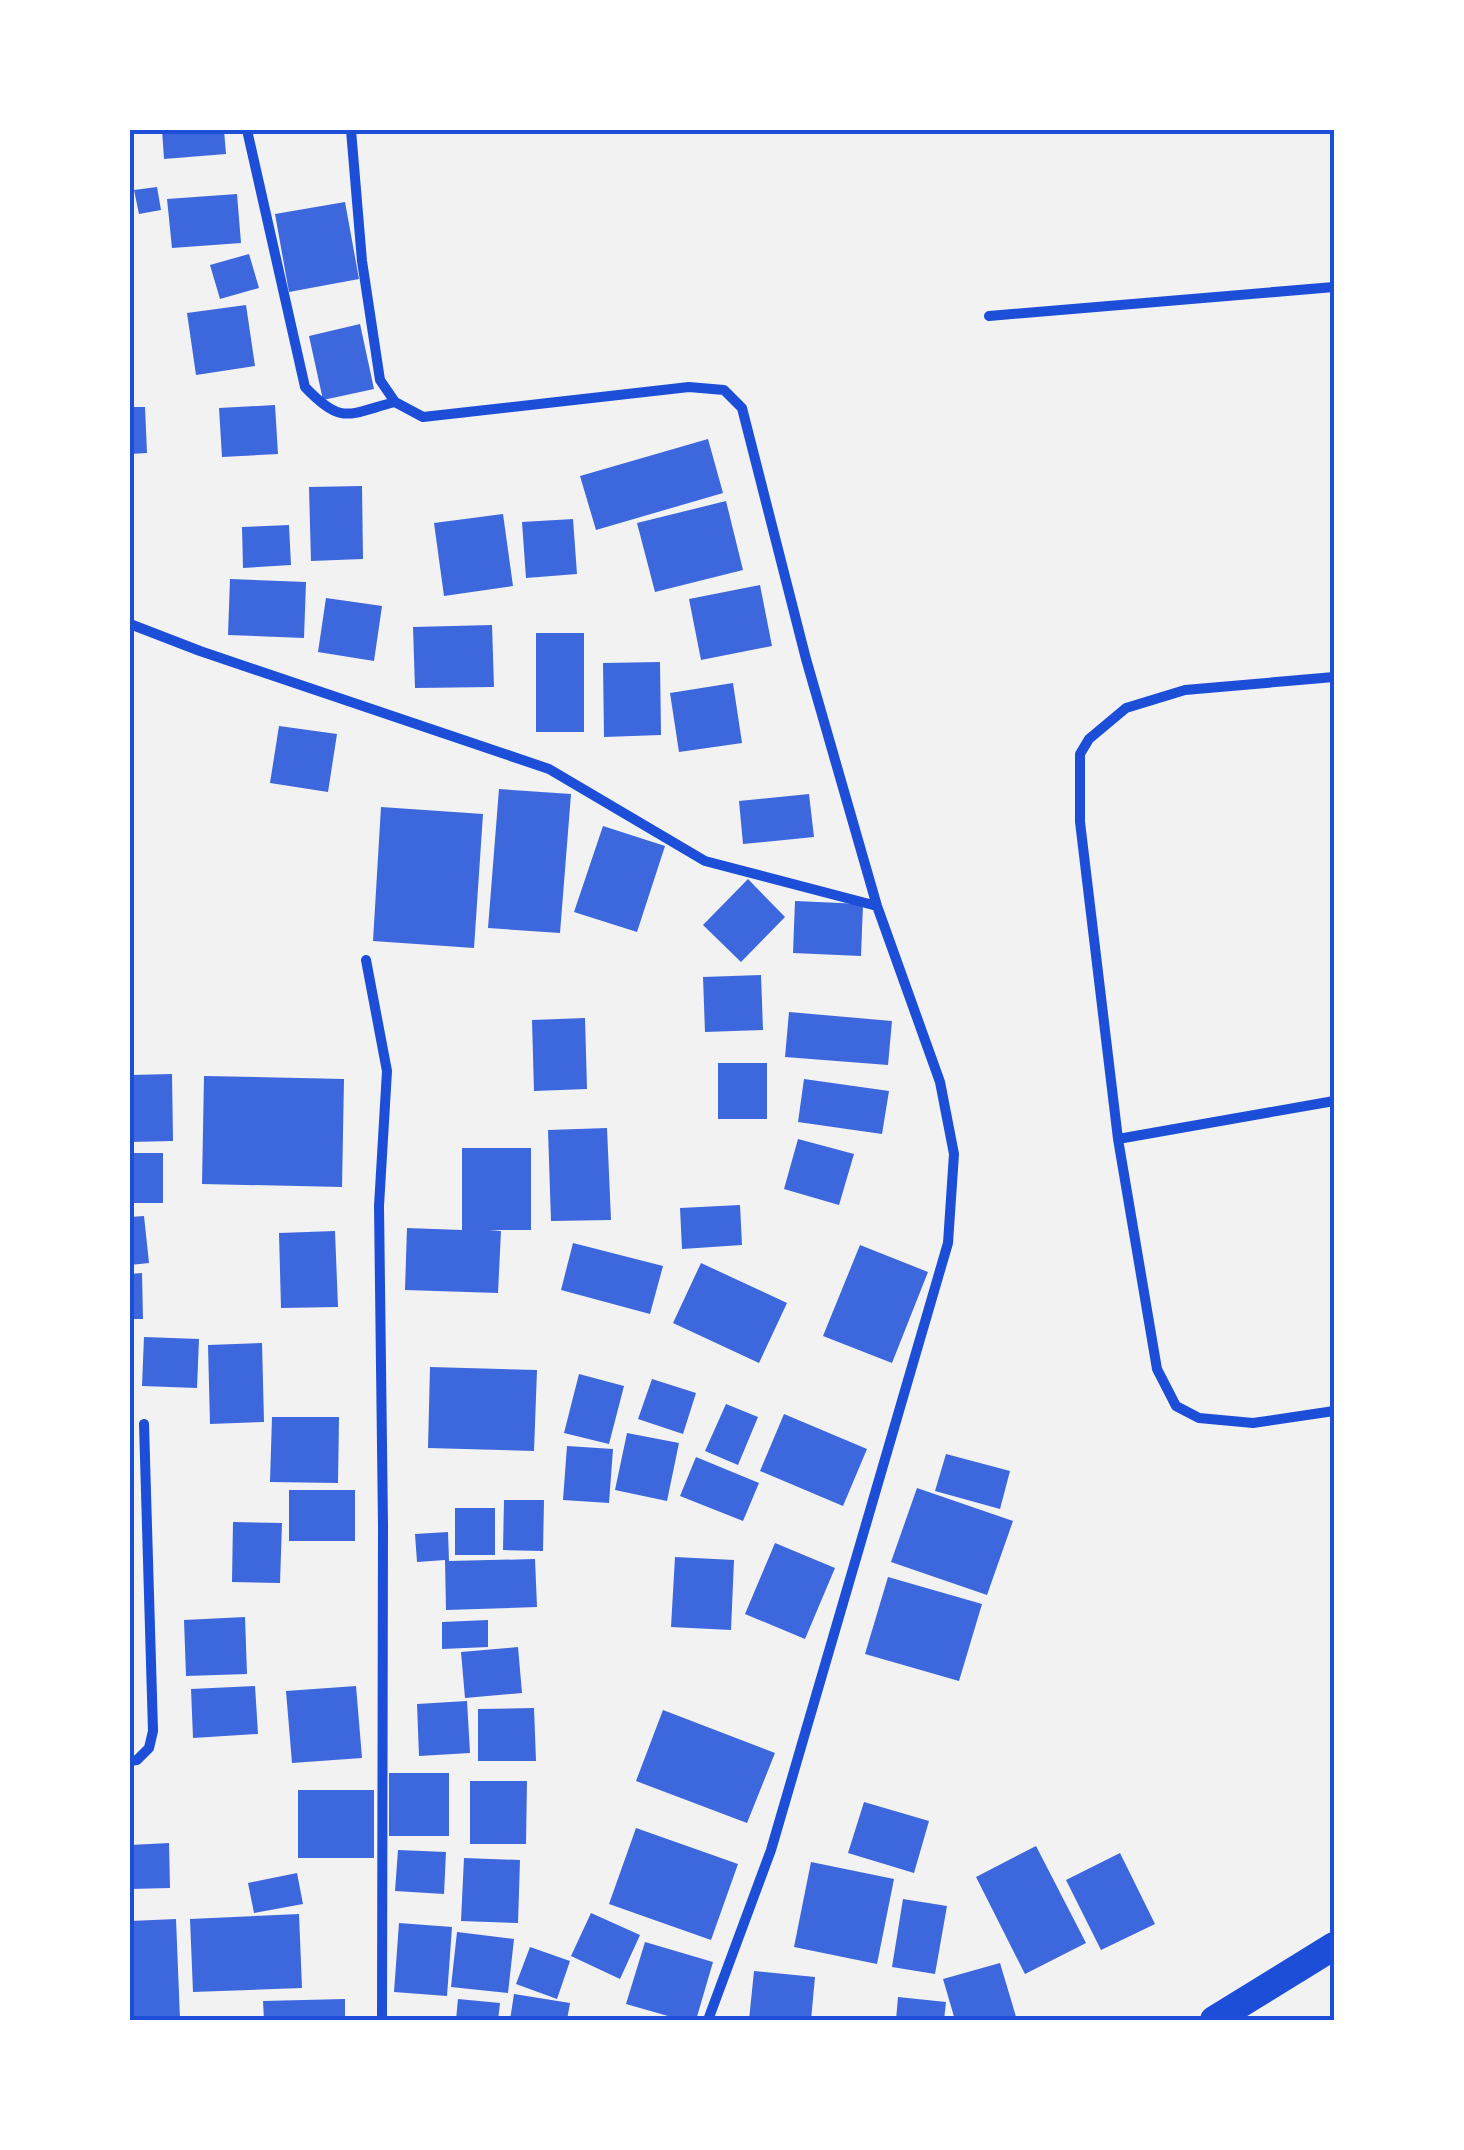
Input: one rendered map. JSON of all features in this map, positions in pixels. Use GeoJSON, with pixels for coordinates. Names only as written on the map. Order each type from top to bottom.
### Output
{"type":"FeatureCollection","features":[{"type":"Feature","properties":{"kind":"highway"},"geometry":{"type":"LineString","coordinates":[[1214,2020],[1334,1946]]}},
{"type":"Feature","properties":{"kind":"street"},"geometry":{"type":"LineString","coordinates":[[247,130],[305,387],[326,409],[346,415],[395,402]]}},
{"type":"Feature","properties":{"kind":"street"},"geometry":{"type":"LineString","coordinates":[[351,130],[362,260],[380,380],[395,402],[423,417],[689,386],[724,390],[742,408],[806,659],[877,906],[940,1082],[954,1154],[948,1243],[771,1850],[708,2020]]}},
{"type":"Feature","properties":{"kind":"street"},"geometry":{"type":"LineString","coordinates":[[989,316],[1334,288]]}},
{"type":"Feature","properties":{"kind":"street"},"geometry":{"type":"LineString","coordinates":[[130,624],[549,769],[704,861],[877,906]]}},
{"type":"Feature","properties":{"kind":"street"},"geometry":{"type":"LineString","coordinates":[[1334,677],[1185,690],[1126,708],[1089,739],[1080,754],[1080,822],[1118,1139],[1157,1369],[1176,1406],[1200,1418],[1253,1423],[1334,1411]]}},
{"type":"Feature","properties":{"kind":"street"},"geometry":{"type":"LineString","coordinates":[[366,960],[387,1071],[380,1206],[382,2020]]}},
{"type":"Feature","properties":{"kind":"street"},"geometry":{"type":"LineString","coordinates":[[1118,1139],[1334,1100]]}},
{"type":"Feature","properties":{"kind":"street"},"geometry":{"type":"LineString","coordinates":[[130,1761],[137,1760],[148,1748],[153,1731],[144,1424]]}},
{"type":"Feature","properties":{"kind":"building"},"geometry":{"type":"Polygon","coordinates":[[[162,130],[224,130],[226,154],[164,159],[162,130]]]}},
{"type":"Feature","properties":{"kind":"building"},"geometry":{"type":"Polygon","coordinates":[[[157,187],[161,210],[139,214],[134,190],[157,187]]]}},
{"type":"Feature","properties":{"kind":"building"},"geometry":{"type":"Polygon","coordinates":[[[237,194],[241,243],[172,248],[167,199],[237,194]]]}},
{"type":"Feature","properties":{"kind":"building"},"geometry":{"type":"Polygon","coordinates":[[[345,202],[359,279],[289,292],[275,214],[345,202]]]}},
{"type":"Feature","properties":{"kind":"building"},"geometry":{"type":"Polygon","coordinates":[[[249,254],[259,288],[220,299],[210,265],[249,254]]]}},
{"type":"Feature","properties":{"kind":"building"},"geometry":{"type":"Polygon","coordinates":[[[246,305],[255,366],[196,375],[187,313],[246,305]]]}},
{"type":"Feature","properties":{"kind":"building"},"geometry":{"type":"Polygon","coordinates":[[[360,324],[374,389],[323,400],[309,336],[360,324]]]}},
{"type":"Feature","properties":{"kind":"building"},"geometry":{"type":"Polygon","coordinates":[[[275,405],[278,454],[222,457],[219,408],[275,405]]]}},
{"type":"Feature","properties":{"kind":"building"},"geometry":{"type":"Polygon","coordinates":[[[130,407],[145,407],[147,453],[130,454],[130,407]]]}},
{"type":"Feature","properties":{"kind":"building"},"geometry":{"type":"Polygon","coordinates":[[[708,439],[723,493],[596,530],[580,476],[708,439]]]}},
{"type":"Feature","properties":{"kind":"building"},"geometry":{"type":"Polygon","coordinates":[[[362,486],[363,559],[311,561],[309,487],[362,486]]]}},
{"type":"Feature","properties":{"kind":"building"},"geometry":{"type":"Polygon","coordinates":[[[726,501],[743,570],[655,592],[637,523],[726,501]]]}},
{"type":"Feature","properties":{"kind":"building"},"geometry":{"type":"Polygon","coordinates":[[[503,514],[513,586],[444,596],[434,523],[503,514]]]}},
{"type":"Feature","properties":{"kind":"building"},"geometry":{"type":"Polygon","coordinates":[[[573,519],[577,574],[526,578],[522,522],[573,519]]]}},
{"type":"Feature","properties":{"kind":"building"},"geometry":{"type":"Polygon","coordinates":[[[289,525],[291,565],[243,568],[242,527],[289,525]]]}},
{"type":"Feature","properties":{"kind":"building"},"geometry":{"type":"Polygon","coordinates":[[[230,579],[306,582],[304,638],[228,635],[230,579]]]}},
{"type":"Feature","properties":{"kind":"building"},"geometry":{"type":"Polygon","coordinates":[[[760,585],[772,646],[701,660],[689,599],[760,585]]]}},
{"type":"Feature","properties":{"kind":"building"},"geometry":{"type":"Polygon","coordinates":[[[326,598],[382,606],[374,661],[318,652],[326,598]]]}},
{"type":"Feature","properties":{"kind":"building"},"geometry":{"type":"Polygon","coordinates":[[[492,625],[494,687],[415,688],[413,627],[492,625]]]}},
{"type":"Feature","properties":{"kind":"building"},"geometry":{"type":"Polygon","coordinates":[[[536,633],[584,633],[584,732],[536,732],[536,633]]]}},
{"type":"Feature","properties":{"kind":"building"},"geometry":{"type":"Polygon","coordinates":[[[660,662],[661,735],[604,737],[603,663],[660,662]]]}},
{"type":"Feature","properties":{"kind":"building"},"geometry":{"type":"Polygon","coordinates":[[[733,683],[742,743],[679,752],[670,693],[733,683]]]}},
{"type":"Feature","properties":{"kind":"building"},"geometry":{"type":"Polygon","coordinates":[[[279,726],[337,734],[328,792],[270,783],[279,726]]]}},
{"type":"Feature","properties":{"kind":"building"},"geometry":{"type":"Polygon","coordinates":[[[499,789],[571,794],[560,933],[488,928],[499,789]]]}},
{"type":"Feature","properties":{"kind":"building"},"geometry":{"type":"Polygon","coordinates":[[[809,794],[814,837],[743,844],[739,801],[809,794]]]}},
{"type":"Feature","properties":{"kind":"building"},"geometry":{"type":"Polygon","coordinates":[[[381,807],[483,814],[474,948],[373,941],[381,807]]]}},
{"type":"Feature","properties":{"kind":"building"},"geometry":{"type":"Polygon","coordinates":[[[603,826],[665,846],[637,932],[574,912],[603,826]]]}},
{"type":"Feature","properties":{"kind":"building"},"geometry":{"type":"Polygon","coordinates":[[[748,879],[785,917],[741,962],[703,925],[748,879]]]}},
{"type":"Feature","properties":{"kind":"building"},"geometry":{"type":"Polygon","coordinates":[[[795,901],[863,904],[861,956],[793,953],[795,901]]]}},
{"type":"Feature","properties":{"kind":"building"},"geometry":{"type":"Polygon","coordinates":[[[761,975],[763,1030],[705,1032],[703,977],[761,975]]]}},
{"type":"Feature","properties":{"kind":"building"},"geometry":{"type":"Polygon","coordinates":[[[789,1012],[892,1021],[888,1065],[785,1057],[789,1012]]]}},
{"type":"Feature","properties":{"kind":"building"},"geometry":{"type":"Polygon","coordinates":[[[585,1018],[587,1089],[534,1091],[532,1020],[585,1018]]]}},
{"type":"Feature","properties":{"kind":"building"},"geometry":{"type":"Polygon","coordinates":[[[718,1063],[767,1063],[767,1119],[718,1119],[718,1063]]]}},
{"type":"Feature","properties":{"kind":"building"},"geometry":{"type":"Polygon","coordinates":[[[172,1074],[173,1141],[130,1142],[130,1075],[172,1074]]]}},
{"type":"Feature","properties":{"kind":"building"},"geometry":{"type":"Polygon","coordinates":[[[204,1076],[344,1079],[342,1187],[202,1184],[204,1076]]]}},
{"type":"Feature","properties":{"kind":"building"},"geometry":{"type":"Polygon","coordinates":[[[804,1079],[889,1091],[882,1134],[798,1122],[804,1079]]]}},
{"type":"Feature","properties":{"kind":"building"},"geometry":{"type":"Polygon","coordinates":[[[607,1128],[611,1220],[551,1221],[548,1130],[607,1128]]]}},
{"type":"Feature","properties":{"kind":"building"},"geometry":{"type":"Polygon","coordinates":[[[798,1139],[854,1154],[839,1205],[784,1189],[798,1139]]]}},
{"type":"Feature","properties":{"kind":"building"},"geometry":{"type":"Polygon","coordinates":[[[462,1148],[531,1148],[531,1230],[489,1230],[501,1231],[498,1293],[405,1290],[407,1228],[462,1230],[462,1148]]]}},
{"type":"Feature","properties":{"kind":"building"},"geometry":{"type":"Polygon","coordinates":[[[130,1153],[163,1153],[163,1203],[130,1203],[130,1153]]]}},
{"type":"Feature","properties":{"kind":"building"},"geometry":{"type":"Polygon","coordinates":[[[740,1205],[742,1245],[682,1249],[680,1208],[740,1205]]]}},
{"type":"Feature","properties":{"kind":"building"},"geometry":{"type":"Polygon","coordinates":[[[144,1216],[149,1263],[130,1265],[130,1217],[144,1216]]]}},
{"type":"Feature","properties":{"kind":"building"},"geometry":{"type":"Polygon","coordinates":[[[335,1231],[338,1307],[281,1308],[279,1233],[335,1231]]]}},
{"type":"Feature","properties":{"kind":"building"},"geometry":{"type":"Polygon","coordinates":[[[573,1243],[663,1266],[650,1314],[561,1290],[573,1243]]]}},
{"type":"Feature","properties":{"kind":"building"},"geometry":{"type":"Polygon","coordinates":[[[860,1245],[928,1272],[892,1363],[823,1336],[860,1245]]]}},
{"type":"Feature","properties":{"kind":"building"},"geometry":{"type":"Polygon","coordinates":[[[701,1263],[787,1303],[759,1363],[673,1323],[701,1263]]]}},
{"type":"Feature","properties":{"kind":"building"},"geometry":{"type":"Polygon","coordinates":[[[142,1273],[143,1319],[130,1319],[130,1274],[142,1273]]]}},
{"type":"Feature","properties":{"kind":"building"},"geometry":{"type":"Polygon","coordinates":[[[144,1337],[199,1339],[197,1388],[142,1386],[144,1337]]]}},
{"type":"Feature","properties":{"kind":"building"},"geometry":{"type":"Polygon","coordinates":[[[262,1343],[264,1422],[210,1424],[208,1345],[262,1343]]]}},
{"type":"Feature","properties":{"kind":"building"},"geometry":{"type":"Polygon","coordinates":[[[430,1367],[537,1370],[534,1451],[428,1448],[430,1367]]]}},
{"type":"Feature","properties":{"kind":"building"},"geometry":{"type":"Polygon","coordinates":[[[579,1374],[624,1386],[609,1444],[564,1433],[579,1374]]]}},
{"type":"Feature","properties":{"kind":"building"},"geometry":{"type":"Polygon","coordinates":[[[652,1379],[696,1393],[683,1434],[638,1419],[652,1379]]]}},
{"type":"Feature","properties":{"kind":"building"},"geometry":{"type":"Polygon","coordinates":[[[726,1404],[758,1417],[738,1465],[705,1451],[726,1404]]]}},
{"type":"Feature","properties":{"kind":"building"},"geometry":{"type":"Polygon","coordinates":[[[784,1414],[867,1449],[843,1506],[760,1471],[784,1414]]]}},
{"type":"Feature","properties":{"kind":"building"},"geometry":{"type":"Polygon","coordinates":[[[272,1417],[339,1417],[338,1483],[270,1482],[272,1417]]]}},
{"type":"Feature","properties":{"kind":"building"},"geometry":{"type":"Polygon","coordinates":[[[627,1433],[679,1443],[667,1501],[615,1490],[627,1433]]]}},
{"type":"Feature","properties":{"kind":"building"},"geometry":{"type":"Polygon","coordinates":[[[567,1446],[613,1449],[609,1503],[563,1500],[567,1446]]]}},
{"type":"Feature","properties":{"kind":"building"},"geometry":{"type":"Polygon","coordinates":[[[946,1454],[1010,1471],[1000,1509],[935,1491],[946,1454]]]}},
{"type":"Feature","properties":{"kind":"building"},"geometry":{"type":"Polygon","coordinates":[[[696,1457],[759,1483],[743,1521],[680,1496],[696,1457]]]}},
{"type":"Feature","properties":{"kind":"building"},"geometry":{"type":"Polygon","coordinates":[[[917,1488],[1013,1521],[987,1595],[891,1562],[917,1488]]]}},
{"type":"Feature","properties":{"kind":"building"},"geometry":{"type":"Polygon","coordinates":[[[289,1490],[355,1490],[355,1541],[289,1541],[289,1490]]]}},
{"type":"Feature","properties":{"kind":"building"},"geometry":{"type":"Polygon","coordinates":[[[504,1500],[544,1500],[543,1551],[503,1550],[504,1500]]]}},
{"type":"Feature","properties":{"kind":"building"},"geometry":{"type":"Polygon","coordinates":[[[455,1508],[495,1508],[495,1555],[455,1555],[455,1508]]]}},
{"type":"Feature","properties":{"kind":"building"},"geometry":{"type":"Polygon","coordinates":[[[233,1522],[282,1523],[280,1583],[232,1582],[233,1522]]]}},
{"type":"Feature","properties":{"kind":"building"},"geometry":{"type":"Polygon","coordinates":[[[448,1532],[449,1561],[535,1559],[537,1607],[446,1610],[445,1560],[417,1562],[415,1534],[448,1532]]]}},
{"type":"Feature","properties":{"kind":"building"},"geometry":{"type":"Polygon","coordinates":[[[775,1543],[835,1568],[805,1639],[745,1614],[775,1543]]]}},
{"type":"Feature","properties":{"kind":"building"},"geometry":{"type":"Polygon","coordinates":[[[675,1557],[734,1560],[731,1630],[671,1627],[675,1557]]]}},
{"type":"Feature","properties":{"kind":"building"},"geometry":{"type":"Polygon","coordinates":[[[888,1577],[982,1604],[959,1681],[865,1654],[888,1577]]]}},
{"type":"Feature","properties":{"kind":"building"},"geometry":{"type":"Polygon","coordinates":[[[245,1617],[247,1674],[186,1676],[184,1620],[245,1617]]]}},
{"type":"Feature","properties":{"kind":"building"},"geometry":{"type":"Polygon","coordinates":[[[488,1620],[488,1647],[442,1649],[442,1622],[488,1620]]]}},
{"type":"Feature","properties":{"kind":"building"},"geometry":{"type":"Polygon","coordinates":[[[518,1647],[522,1693],[465,1698],[461,1652],[518,1647]]]}},
{"type":"Feature","properties":{"kind":"building"},"geometry":{"type":"Polygon","coordinates":[[[255,1686],[258,1734],[193,1738],[191,1689],[255,1686]]]}},
{"type":"Feature","properties":{"kind":"building"},"geometry":{"type":"Polygon","coordinates":[[[356,1686],[362,1758],[292,1763],[286,1691],[356,1686]]]}},
{"type":"Feature","properties":{"kind":"building"},"geometry":{"type":"Polygon","coordinates":[[[467,1701],[470,1753],[419,1756],[417,1704],[467,1701]]]}},
{"type":"Feature","properties":{"kind":"building"},"geometry":{"type":"Polygon","coordinates":[[[534,1708],[536,1761],[478,1761],[478,1709],[534,1708]]]}},
{"type":"Feature","properties":{"kind":"building"},"geometry":{"type":"Polygon","coordinates":[[[663,1710],[775,1753],[747,1823],[636,1781],[663,1710]]]}},
{"type":"Feature","properties":{"kind":"building"},"geometry":{"type":"Polygon","coordinates":[[[389,1773],[449,1773],[449,1836],[389,1836],[389,1773]]]}},
{"type":"Feature","properties":{"kind":"building"},"geometry":{"type":"Polygon","coordinates":[[[470,1781],[527,1781],[526,1844],[470,1844],[470,1781]]]}},
{"type":"Feature","properties":{"kind":"building"},"geometry":{"type":"Polygon","coordinates":[[[298,1790],[374,1790],[374,1858],[298,1858],[298,1790]]]}},
{"type":"Feature","properties":{"kind":"building"},"geometry":{"type":"Polygon","coordinates":[[[864,1802],[929,1821],[914,1873],[848,1853],[864,1802]]]}},
{"type":"Feature","properties":{"kind":"building"},"geometry":{"type":"Polygon","coordinates":[[[636,1828],[738,1864],[711,1940],[609,1904],[636,1828]]]}},
{"type":"Feature","properties":{"kind":"building"},"geometry":{"type":"Polygon","coordinates":[[[169,1843],[170,1888],[130,1889],[130,1845],[169,1843]]]}},
{"type":"Feature","properties":{"kind":"building"},"geometry":{"type":"Polygon","coordinates":[[[1036,1846],[1086,1943],[1025,1974],[976,1877],[1036,1846]]]}},
{"type":"Feature","properties":{"kind":"building"},"geometry":{"type":"Polygon","coordinates":[[[398,1850],[446,1852],[444,1894],[395,1891],[398,1850]]]}},
{"type":"Feature","properties":{"kind":"building"},"geometry":{"type":"Polygon","coordinates":[[[1120,1853],[1155,1924],[1101,1950],[1066,1880],[1120,1853]]]}},
{"type":"Feature","properties":{"kind":"building"},"geometry":{"type":"Polygon","coordinates":[[[464,1858],[520,1860],[518,1923],[461,1921],[464,1858]]]}},
{"type":"Feature","properties":{"kind":"building"},"geometry":{"type":"Polygon","coordinates":[[[811,1862],[894,1879],[877,1964],[794,1947],[811,1862]]]}},
{"type":"Feature","properties":{"kind":"building"},"geometry":{"type":"Polygon","coordinates":[[[297,1873],[303,1904],[254,1913],[248,1883],[297,1873]]]}},
{"type":"Feature","properties":{"kind":"building"},"geometry":{"type":"Polygon","coordinates":[[[903,1899],[947,1906],[935,1974],[892,1967],[903,1899]]]}},
{"type":"Feature","properties":{"kind":"building"},"geometry":{"type":"Polygon","coordinates":[[[591,1913],[640,1935],[620,1979],[571,1956],[591,1913]]]}},
{"type":"Feature","properties":{"kind":"building"},"geometry":{"type":"Polygon","coordinates":[[[299,1914],[302,1988],[193,1992],[190,1919],[299,1914]]]}},
{"type":"Feature","properties":{"kind":"building"},"geometry":{"type":"Polygon","coordinates":[[[176,1919],[180,2019],[130,2020],[130,1921],[176,1919]]]}},
{"type":"Feature","properties":{"kind":"building"},"geometry":{"type":"Polygon","coordinates":[[[399,1923],[452,1927],[447,1996],[394,1992],[399,1923]]]}},
{"type":"Feature","properties":{"kind":"building"},"geometry":{"type":"Polygon","coordinates":[[[457,1932],[514,1939],[508,1993],[451,1987],[457,1932]]]}},
{"type":"Feature","properties":{"kind":"building"},"geometry":{"type":"Polygon","coordinates":[[[645,1942],[713,1962],[696,2020],[682,2020],[626,2004],[645,1942]]]}},
{"type":"Feature","properties":{"kind":"building"},"geometry":{"type":"Polygon","coordinates":[[[530,1947],[570,1961],[557,1999],[516,1984],[530,1947]]]}},
{"type":"Feature","properties":{"kind":"building"},"geometry":{"type":"Polygon","coordinates":[[[1000,1963],[1017,2020],[955,2020],[943,1979],[1000,1963]]]}},
{"type":"Feature","properties":{"kind":"building"},"geometry":{"type":"Polygon","coordinates":[[[754,1971],[815,1977],[811,2020],[749,2020],[754,1971]]]}},
{"type":"Feature","properties":{"kind":"building"},"geometry":{"type":"Polygon","coordinates":[[[514,1994],[570,2003],[567,2020],[510,2020],[514,1994]]]}},
{"type":"Feature","properties":{"kind":"building"},"geometry":{"type":"Polygon","coordinates":[[[898,1997],[946,2002],[944,2020],[896,2020],[898,1997]]]}},
{"type":"Feature","properties":{"kind":"building"},"geometry":{"type":"Polygon","coordinates":[[[345,1999],[345,2020],[264,2020],[263,2001],[345,1999]]]}},
{"type":"Feature","properties":{"kind":"building"},"geometry":{"type":"Polygon","coordinates":[[[458,1999],[500,2003],[498,2020],[456,2020],[458,1999]]]}}]}
